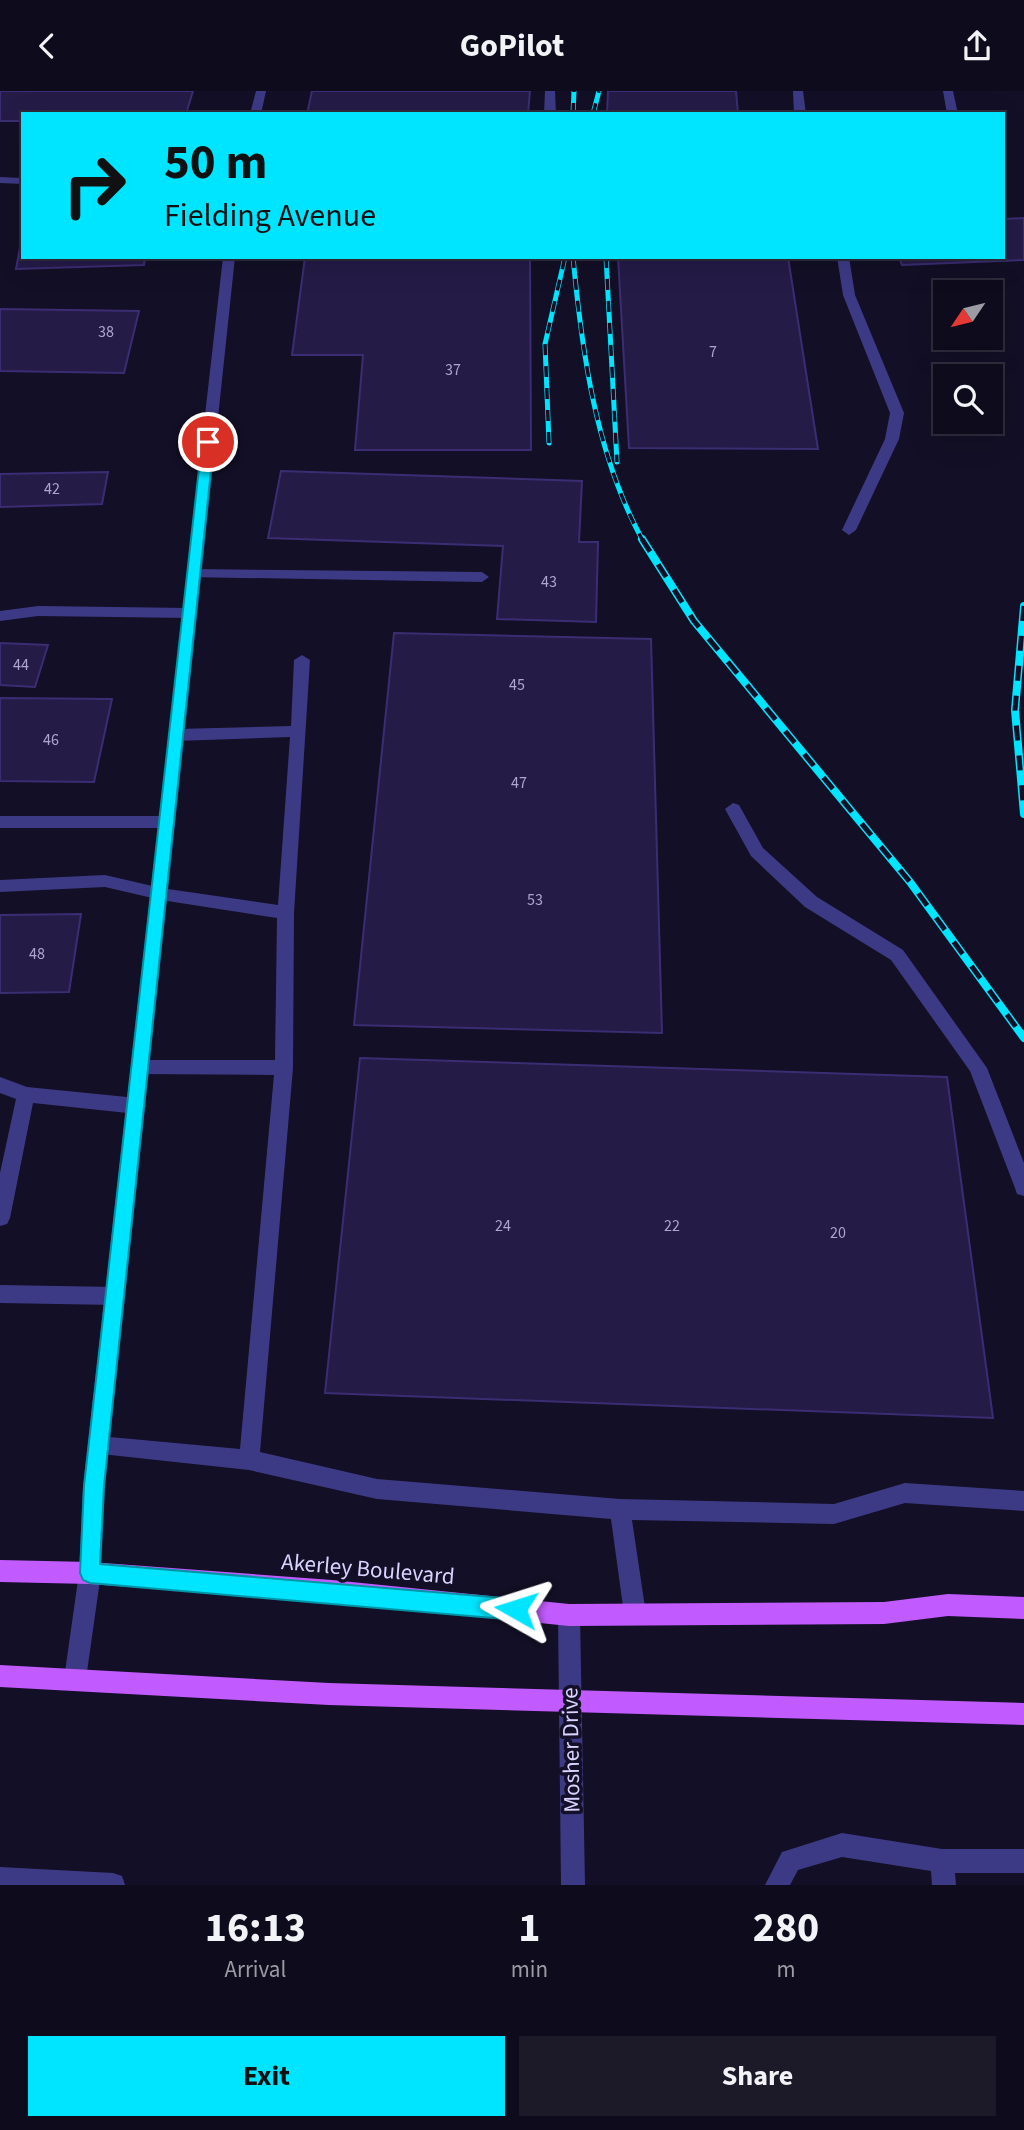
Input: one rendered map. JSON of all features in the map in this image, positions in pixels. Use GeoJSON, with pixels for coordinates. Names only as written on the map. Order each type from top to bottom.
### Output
{"type":"FeatureCollection","features":[{"type":"Feature","properties":{"kind":"main road","name":"Akerley Boulevard"},"geometry":{"type":"LineString","coordinates":[[0,1571],[90,1573],[332,1591],[569,1615],[884,1613],[948,1605],[1024,1608]]}},
{"type":"Feature","properties":{"kind":"main road"},"geometry":{"type":"LineString","coordinates":[[0,1676],[329,1694],[1024,1714]]}},
{"type":"Feature","properties":{"kind":"street"},"geometry":{"type":"LineString","coordinates":[[256,112],[261,91]]}},
{"type":"Feature","properties":{"kind":"street"},"geometry":{"type":"LineString","coordinates":[[550,91],[550,112]]}},
{"type":"Feature","properties":{"kind":"street"},"geometry":{"type":"LineString","coordinates":[[798,91],[800,112]]}},
{"type":"Feature","properties":{"kind":"street"},"geometry":{"type":"LineString","coordinates":[[948,91],[953,112]]}},
{"type":"Feature","properties":{"kind":"street"},"geometry":{"type":"LineString","coordinates":[[0,180],[21,181]]}},
{"type":"Feature","properties":{"kind":"street"},"geometry":{"type":"LineString","coordinates":[[75,1679],[90,1573],[99,1446],[229,259]]}},
{"type":"Feature","properties":{"kind":"street"},"geometry":{"type":"LineString","coordinates":[[843,259],[849,295],[897,413],[892,439],[849,530]]}},
{"type":"Feature","properties":{"kind":"street"},"geometry":{"type":"LineString","coordinates":[[194,575],[482,577]]}},
{"type":"Feature","properties":{"kind":"street"},"geometry":{"type":"LineString","coordinates":[[0,616],[38,611],[189,614]]}},
{"type":"Feature","properties":{"kind":"street"},"geometry":{"type":"LineString","coordinates":[[249,1459],[284,1068],[286,913],[302,660]]}},
{"type":"Feature","properties":{"kind":"street"},"geometry":{"type":"LineString","coordinates":[[176,735],[298,731]]}},
{"type":"Feature","properties":{"kind":"street"},"geometry":{"type":"LineString","coordinates":[[733,809],[757,852],[811,902],[897,955],[978,1068],[1024,1188]]}},
{"type":"Feature","properties":{"kind":"street"},"geometry":{"type":"LineString","coordinates":[[0,822],[167,822]]}},
{"type":"Feature","properties":{"kind":"street"},"geometry":{"type":"LineString","coordinates":[[0,886],[105,881],[161,894],[286,913]]}},
{"type":"Feature","properties":{"kind":"street"},"geometry":{"type":"LineString","coordinates":[[140,1067],[284,1068]]}},
{"type":"Feature","properties":{"kind":"street"},"geometry":{"type":"LineString","coordinates":[[0,1085],[26,1095],[137,1106]]}},
{"type":"Feature","properties":{"kind":"street"},"geometry":{"type":"LineString","coordinates":[[0,1218],[26,1095]]}},
{"type":"Feature","properties":{"kind":"street"},"geometry":{"type":"LineString","coordinates":[[0,1294],[115,1296]]}},
{"type":"Feature","properties":{"kind":"street"},"geometry":{"type":"LineString","coordinates":[[99,1446],[249,1459],[377,1489],[620,1509],[834,1514],[905,1493],[1024,1501]]}},
{"type":"Feature","properties":{"kind":"street"},"geometry":{"type":"LineString","coordinates":[[620,1509],[635,1614]]}},
{"type":"Feature","properties":{"kind":"street","name":"Mosher Drive"},"geometry":{"type":"LineString","coordinates":[[569,1615],[573,1885]]}},
{"type":"Feature","properties":{"kind":"street"},"geometry":{"type":"LineString","coordinates":[[777,1885],[790,1860],[842,1845],[943,1873],[1024,1861]]}},
{"type":"Feature","properties":{"kind":"street"},"geometry":{"type":"LineString","coordinates":[[0,1878],[113,1885]]}},
{"type":"Feature","properties":{"kind":"building"},"geometry":{"type":"Polygon","coordinates":[[[0,91],[193,91],[187,112],[21,112],[21,121],[0,121],[0,91]]]}},
{"type":"Feature","properties":{"kind":"building"},"geometry":{"type":"Polygon","coordinates":[[[312,91],[530,91],[528,112],[307,112],[312,91]]]}},
{"type":"Feature","properties":{"kind":"building"},"geometry":{"type":"Polygon","coordinates":[[[608,91],[736,91],[738,112],[607,112],[608,91]]]}},
{"type":"Feature","properties":{"kind":"building"},"geometry":{"type":"Polygon","coordinates":[[[1024,218],[1024,260],[902,265],[900,259],[1005,259],[1005,219],[1024,218]]]}},
{"type":"Feature","properties":{"kind":"building"},"geometry":{"type":"Polygon","coordinates":[[[21,242],[21,259],[145,259],[144,265],[16,269],[21,242]]]}},
{"type":"Feature","properties":{"kind":"building"},"geometry":{"type":"Polygon","coordinates":[[[305,259],[530,259],[531,450],[355,450],[363,355],[292,355],[305,259]]]}},
{"type":"Feature","properties":{"kind":"building"},"geometry":{"type":"Polygon","coordinates":[[[618,259],[788,259],[818,449],[629,448],[618,259]]]}},
{"type":"Feature","properties":{"kind":"building"},"geometry":{"type":"Polygon","coordinates":[[[0,309],[139,311],[124,373],[0,371],[0,309]]]}},
{"type":"Feature","properties":{"kind":"building"},"geometry":{"type":"Polygon","coordinates":[[[281,471],[582,481],[579,542],[598,542],[596,622],[497,619],[503,546],[268,538],[281,471]]]}},
{"type":"Feature","properties":{"kind":"building"},"geometry":{"type":"Polygon","coordinates":[[[108,472],[102,504],[0,507],[0,474],[108,472]]]}},
{"type":"Feature","properties":{"kind":"building"},"geometry":{"type":"Polygon","coordinates":[[[394,633],[651,639],[662,1033],[354,1025],[394,633]]]}},
{"type":"Feature","properties":{"kind":"building"},"geometry":{"type":"Polygon","coordinates":[[[0,643],[48,645],[35,687],[0,685],[0,643]]]}},
{"type":"Feature","properties":{"kind":"building"},"geometry":{"type":"Polygon","coordinates":[[[0,698],[112,699],[94,782],[0,781],[0,698]]]}},
{"type":"Feature","properties":{"kind":"building"},"geometry":{"type":"Polygon","coordinates":[[[81,914],[69,992],[0,993],[0,915],[81,914]]]}},
{"type":"Feature","properties":{"kind":"building"},"geometry":{"type":"Polygon","coordinates":[[[360,1058],[947,1077],[993,1418],[325,1393],[360,1058]]]}},
{"type":"Feature","properties":{"kind":"railway"},"geometry":{"type":"LineString","coordinates":[[573,112],[574,91]]}},
{"type":"Feature","properties":{"kind":"railway"},"geometry":{"type":"LineString","coordinates":[[594,112],[599,91]]}},
{"type":"Feature","properties":{"kind":"railway"},"geometry":{"type":"LineString","coordinates":[[549,443],[545,344],[565,259]]}},
{"type":"Feature","properties":{"kind":"railway"},"geometry":{"type":"LineString","coordinates":[[573,259],[581,330],[594,403],[614,474],[642,539]]}},
{"type":"Feature","properties":{"kind":"railway"},"geometry":{"type":"LineString","coordinates":[[606,259],[617,462]]}},
{"type":"Feature","properties":{"kind":"railway"},"geometry":{"type":"LineString","coordinates":[[642,539],[694,621],[910,882],[1024,1038]]}},
{"type":"Feature","properties":{"kind":"railway"},"geometry":{"type":"LineString","coordinates":[[1024,606],[1015,710],[1024,814]]}},
{"type":"Feature","properties":{"kind":"route"},"geometry":{"type":"LineString","coordinates":[[208,442],[161,894],[94,1486],[90,1573],[332,1591],[516,1609]]}}]}
